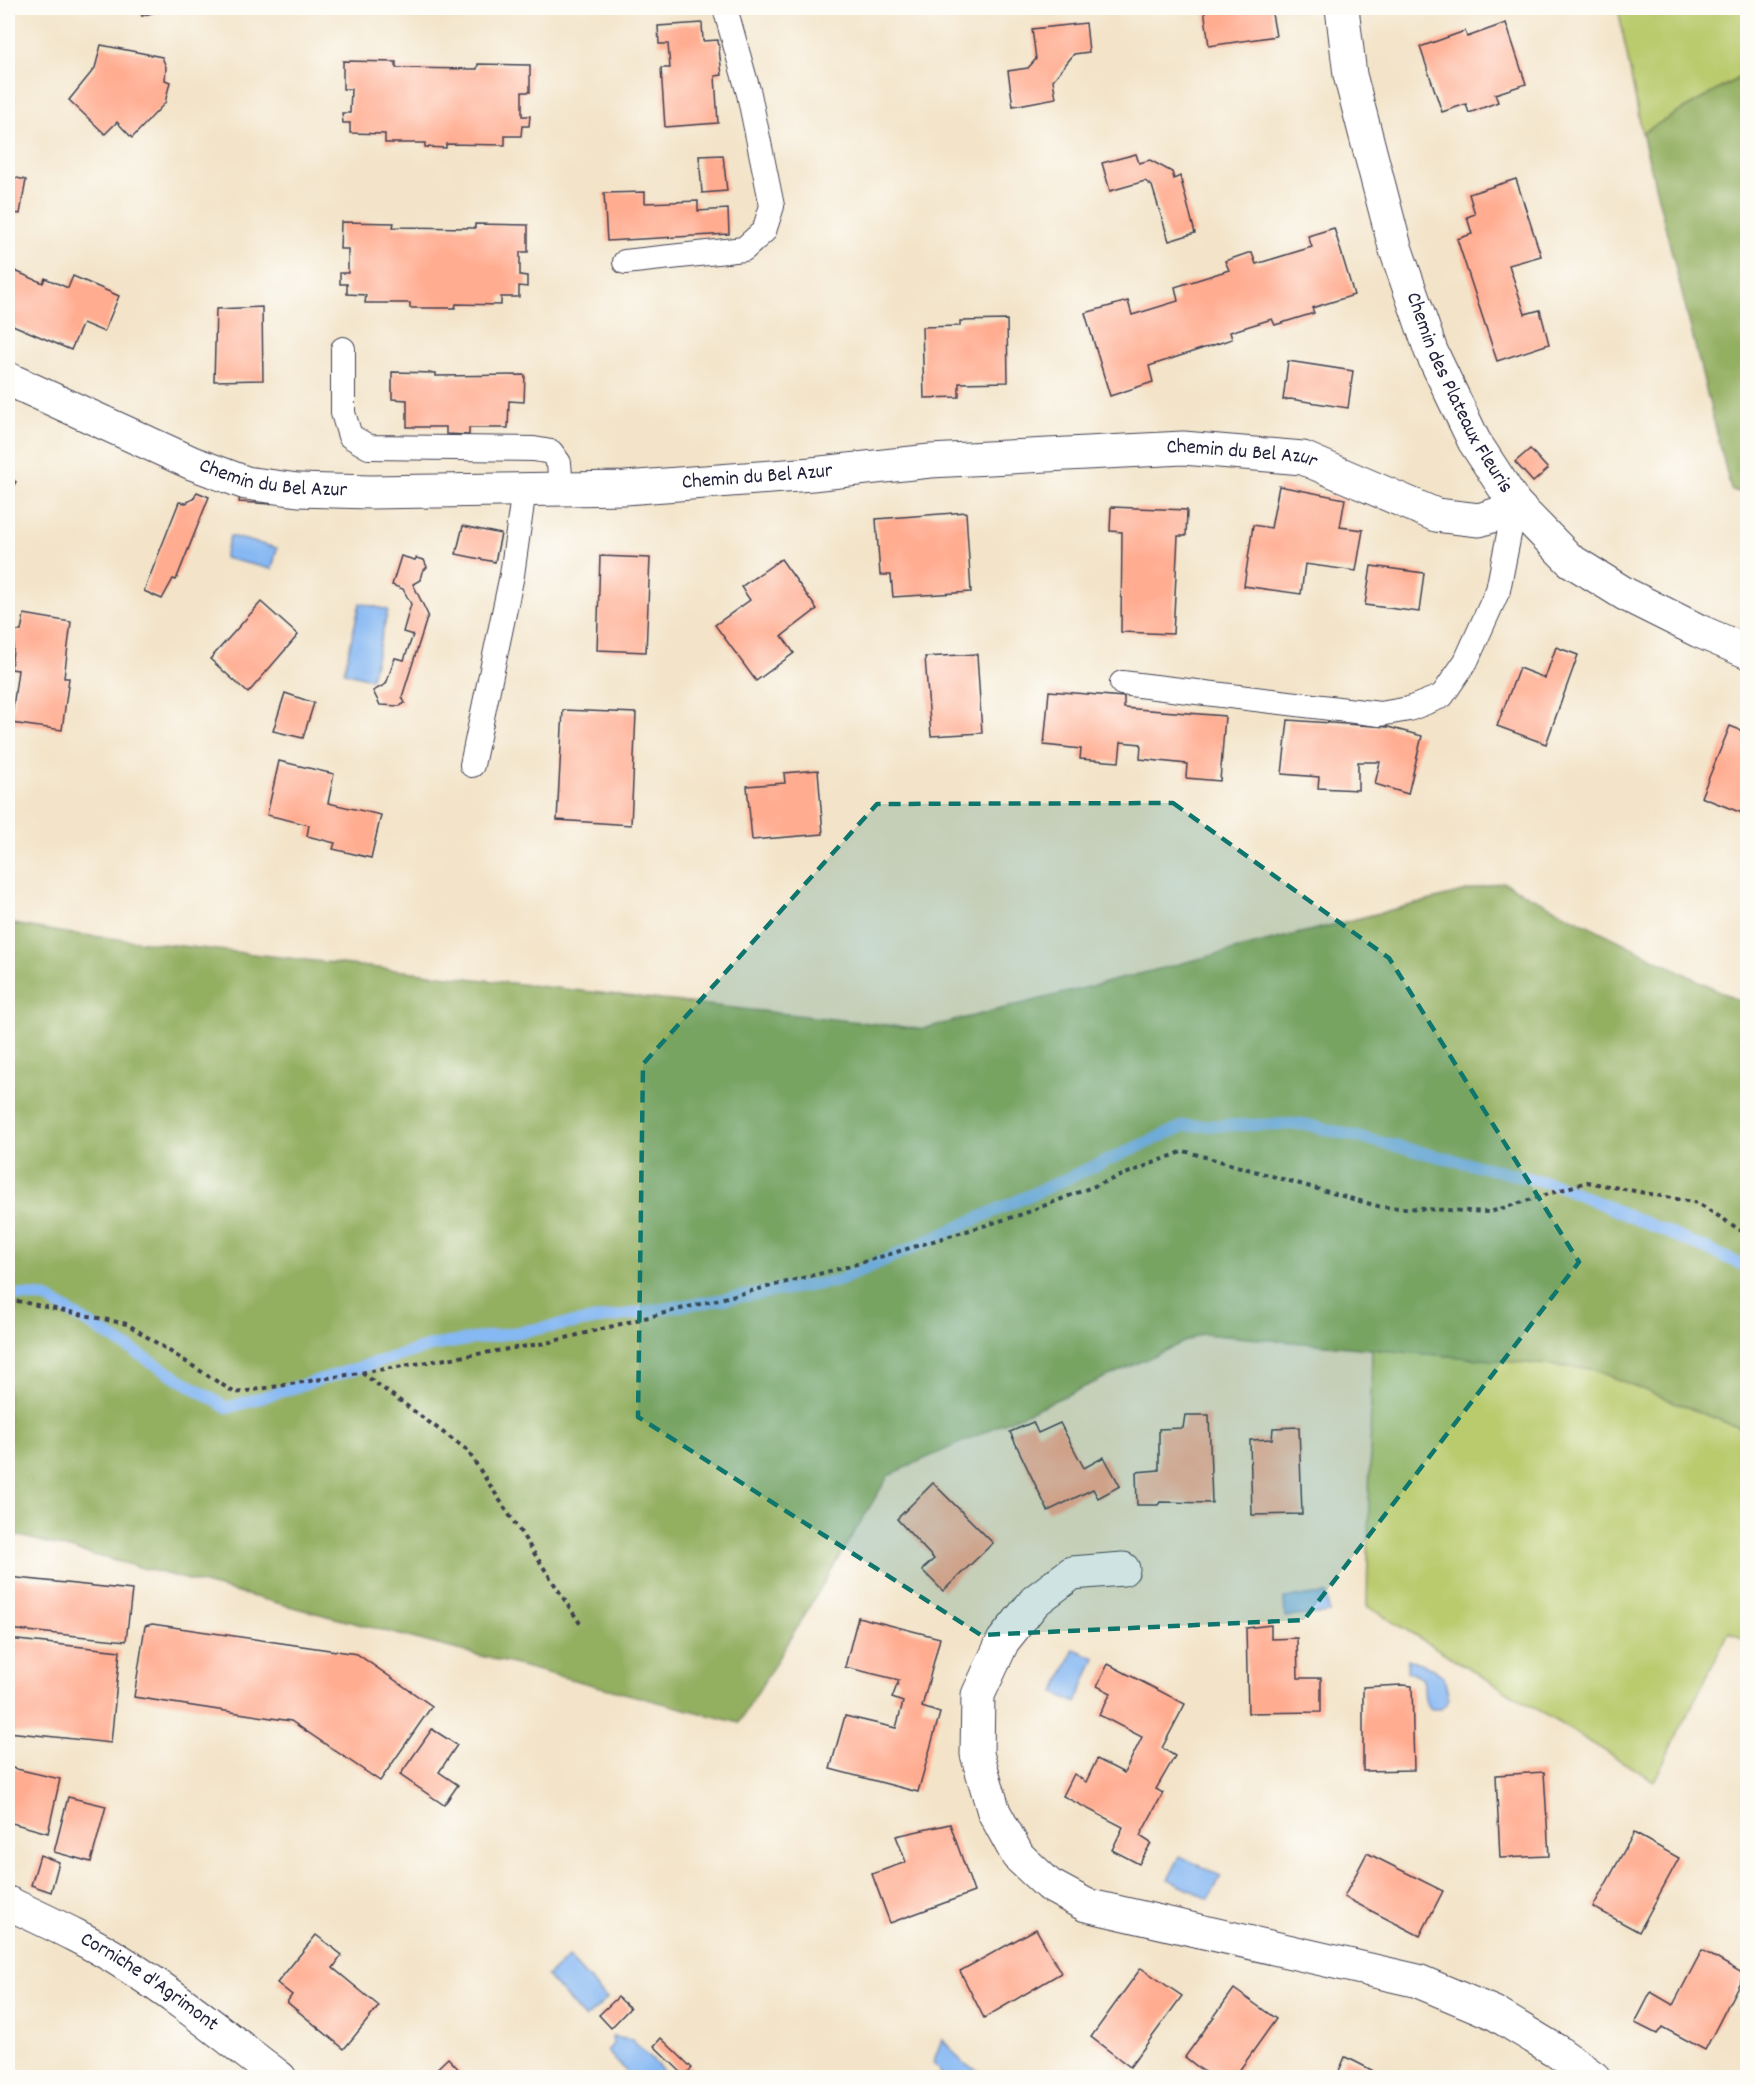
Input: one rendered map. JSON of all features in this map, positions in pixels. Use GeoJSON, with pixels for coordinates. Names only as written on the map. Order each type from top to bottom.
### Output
{"type":"FeatureCollection","features":[{"type":"Feature","properties":{"kind":"street","name":"Chemin des Plateaux Fleuris"},"geometry":{"type":"LineString","coordinates":[[1342,8],[1350,75],[1395,247],[1427,340],[1474,441],[1515,504],[1570,560],[1625,594],[1699,631],[1748,652]]}},
{"type":"Feature","properties":{"kind":"street","name":"Chemin du Bel Azur"},"geometry":{"type":"LineString","coordinates":[[8,379],[192,463],[246,483],[297,490],[370,492],[625,488],[789,476],[930,461],[1183,448],[1303,458],[1436,515],[1479,520],[1498,514],[1515,504]]}},
{"type":"Feature","properties":{"kind":"street"},"geometry":{"type":"LineString","coordinates":[[1123,1569],[1072,1573],[1035,1601],[1004,1641],[978,1695],[976,1754],[994,1812],[1018,1856],[1049,1885],[1086,1905],[1418,1981],[1494,2013],[1555,2050],[1594,2078]]}},
{"type":"Feature","properties":{"kind":"street","name":"Corniche d'Agrimont"},"geometry":{"type":"LineString","coordinates":[[8,1903],[69,1932],[125,1964],[280,2078]]}},
{"type":"Feature","properties":{"kind":"lane"},"geometry":{"type":"LineString","coordinates":[[624,262],[744,249],[764,231],[772,206],[749,94],[725,8]]}},
{"type":"Feature","properties":{"kind":"lane"},"geometry":{"type":"LineString","coordinates":[[343,349],[343,414],[350,436],[369,447],[534,449],[551,452],[559,463],[561,489]]}},
{"type":"Feature","properties":{"kind":"lane"},"geometry":{"type":"LineString","coordinates":[[472,765],[512,575],[524,489]]}},
{"type":"Feature","properties":{"kind":"lane"},"geometry":{"type":"LineString","coordinates":[[1122,683],[1380,714],[1408,710],[1442,696],[1466,661],[1498,590],[1515,504]]}},
{"type":"Feature","properties":{"kind":"path"},"geometry":{"type":"LineString","coordinates":[[8,1299],[127,1324],[235,1393],[546,1343],[850,1266],[1023,1214],[1184,1151],[1381,1208],[1490,1212],[1587,1182],[1698,1203],[1748,1235]]}},
{"type":"Feature","properties":{"kind":"path"},"geometry":{"type":"LineString","coordinates":[[361,1373],[467,1450],[581,1624]]}},
{"type":"Feature","properties":{"kind":"highlighted area"},"geometry":{"type":"Polygon","coordinates":[[[1173,803],[1389,958],[1579,1262],[1304,1620],[981,1635],[638,1417],[643,1064],[877,804],[1173,803]]]}},
{"type":"Feature","properties":{"kind":"green space"},"geometry":{"type":"Polygon","coordinates":[[[1618,8],[1747,8],[1747,73],[1642,133],[1618,8]]]}},
{"type":"Feature","properties":{"kind":"green space"},"geometry":{"type":"Polygon","coordinates":[[[1747,73],[1747,494],[1731,490],[1642,133],[1747,73]]]}},
{"type":"Feature","properties":{"kind":"green space"},"geometry":{"type":"Polygon","coordinates":[[[1502,882],[1747,1005],[1747,1431],[1592,1369],[1202,1334],[889,1475],[739,1723],[8,1533],[8,923],[65,933],[922,1029],[1502,882]]]}},
{"type":"Feature","properties":{"kind":"green space"},"geometry":{"type":"Polygon","coordinates":[[[1372,1349],[1592,1369],[1747,1431],[1747,1642],[1729,1632],[1654,1781],[1367,1606],[1372,1349]]]}},
{"type":"Feature","properties":{"kind":"water"},"geometry":{"type":"Polygon","coordinates":[[[230,536],[277,548],[272,569],[224,558],[230,536]]]}},
{"type":"Feature","properties":{"kind":"water"},"geometry":{"type":"Polygon","coordinates":[[[360,603],[388,610],[371,679],[344,672],[360,603]]]}},
{"type":"Feature","properties":{"kind":"water"},"geometry":{"type":"Polygon","coordinates":[[[1327,1594],[1329,1613],[1285,1617],[1284,1598],[1327,1594]]]}},
{"type":"Feature","properties":{"kind":"water"},"geometry":{"type":"Polygon","coordinates":[[[1074,1649],[1095,1658],[1076,1703],[1055,1693],[1074,1649]]]}},
{"type":"Feature","properties":{"kind":"water"},"geometry":{"type":"Polygon","coordinates":[[[1408,1659],[1431,1667],[1444,1677],[1449,1700],[1441,1709],[1430,1709],[1425,1700],[1423,1679],[1407,1671],[1408,1659]]]}},
{"type":"Feature","properties":{"kind":"water"},"geometry":{"type":"Polygon","coordinates":[[[1180,1856],[1221,1876],[1209,1899],[1168,1880],[1180,1856]]]}},
{"type":"Feature","properties":{"kind":"water"},"geometry":{"type":"Polygon","coordinates":[[[568,1957],[607,1999],[585,2019],[547,1976],[568,1957]]]}},
{"type":"Feature","properties":{"kind":"water"},"geometry":{"type":"Polygon","coordinates":[[[612,2037],[632,2040],[669,2077],[631,2077],[607,2051],[613,2044],[612,2037]]]}},
{"type":"Feature","properties":{"kind":"water"},"geometry":{"type":"Polygon","coordinates":[[[942,2039],[964,2064],[981,2072],[982,2077],[944,2077],[933,2063],[942,2039]]]}},
{"type":"Feature","properties":{"kind":"building"},"geometry":{"type":"Polygon","coordinates":[[[139,8],[167,8],[142,16],[139,8]]]}},
{"type":"Feature","properties":{"kind":"building"},"geometry":{"type":"Polygon","coordinates":[[[1204,8],[1271,8],[1276,36],[1209,46],[1204,8]]]}},
{"type":"Feature","properties":{"kind":"building"},"geometry":{"type":"Polygon","coordinates":[[[702,23],[703,41],[718,40],[722,75],[715,76],[718,123],[665,127],[661,68],[670,68],[668,44],[659,44],[658,26],[702,23]]]}},
{"type":"Feature","properties":{"kind":"building"},"geometry":{"type":"Polygon","coordinates":[[[1086,23],[1089,52],[1074,54],[1053,80],[1056,98],[1013,106],[1008,71],[1028,68],[1036,59],[1032,29],[1086,23]]]}},
{"type":"Feature","properties":{"kind":"building"},"geometry":{"type":"Polygon","coordinates":[[[1506,23],[1526,84],[1495,94],[1498,102],[1469,113],[1466,104],[1442,112],[1420,47],[1465,31],[1467,37],[1506,23]]]}},
{"type":"Feature","properties":{"kind":"building"},"geometry":{"type":"Polygon","coordinates":[[[101,45],[162,57],[166,67],[165,80],[170,82],[165,103],[132,138],[117,122],[105,134],[69,100],[95,68],[101,45]]]}},
{"type":"Feature","properties":{"kind":"building"},"geometry":{"type":"Polygon","coordinates":[[[343,61],[396,62],[396,68],[477,69],[478,64],[530,65],[530,92],[522,92],[522,116],[530,116],[529,126],[522,126],[521,136],[505,136],[505,145],[446,144],[446,148],[425,147],[425,143],[385,143],[385,134],[350,133],[350,123],[343,123],[342,113],[350,113],[351,89],[343,89],[343,61]]]}},
{"type":"Feature","properties":{"kind":"building"},"geometry":{"type":"Polygon","coordinates":[[[1136,154],[1139,163],[1150,160],[1172,172],[1174,179],[1180,176],[1195,233],[1169,241],[1152,186],[1145,181],[1110,191],[1102,163],[1136,154]]]}},
{"type":"Feature","properties":{"kind":"building"},"geometry":{"type":"Polygon","coordinates":[[[723,155],[727,191],[702,193],[699,156],[723,155]]]}},
{"type":"Feature","properties":{"kind":"building"},"geometry":{"type":"Polygon","coordinates":[[[8,176],[26,180],[20,214],[8,212],[8,176]]]}},
{"type":"Feature","properties":{"kind":"building"},"geometry":{"type":"Polygon","coordinates":[[[1516,179],[1541,256],[1509,265],[1525,314],[1540,310],[1549,344],[1497,361],[1457,239],[1472,234],[1467,217],[1475,214],[1469,194],[1516,179]]]}},
{"type":"Feature","properties":{"kind":"building"},"geometry":{"type":"Polygon","coordinates":[[[645,192],[645,203],[698,201],[698,211],[728,209],[729,234],[607,241],[604,193],[645,192]]]}},
{"type":"Feature","properties":{"kind":"building"},"geometry":{"type":"Polygon","coordinates":[[[341,222],[394,223],[393,227],[475,228],[475,224],[528,225],[528,252],[520,252],[520,275],[527,276],[527,287],[519,286],[519,297],[501,297],[501,305],[456,304],[455,308],[410,308],[410,303],[365,303],[366,295],[347,294],[347,284],[340,284],[340,273],[348,273],[348,249],[340,249],[341,222]]]}},
{"type":"Feature","properties":{"kind":"building"},"geometry":{"type":"Polygon","coordinates":[[[1334,228],[1354,295],[1312,308],[1314,313],[1275,325],[1272,319],[1230,332],[1232,339],[1149,366],[1153,382],[1110,396],[1085,313],[1128,301],[1132,315],[1178,301],[1175,287],[1229,270],[1225,261],[1252,253],[1256,264],[1312,247],[1308,236],[1334,228]]]}},
{"type":"Feature","properties":{"kind":"building"},"geometry":{"type":"Polygon","coordinates":[[[8,268],[43,283],[45,278],[68,288],[73,276],[119,296],[104,332],[83,323],[71,350],[8,323],[8,268]]]}},
{"type":"Feature","properties":{"kind":"building"},"geometry":{"type":"Polygon","coordinates":[[[262,307],[263,380],[214,381],[216,309],[262,307]]]}},
{"type":"Feature","properties":{"kind":"building"},"geometry":{"type":"Polygon","coordinates":[[[1007,320],[1008,382],[959,383],[959,397],[924,398],[922,327],[960,326],[960,321],[1007,320]]]}},
{"type":"Feature","properties":{"kind":"building"},"geometry":{"type":"Polygon","coordinates":[[[1288,361],[1353,371],[1348,408],[1290,399],[1283,400],[1288,361]]]}},
{"type":"Feature","properties":{"kind":"building"},"geometry":{"type":"Polygon","coordinates":[[[392,372],[436,373],[436,376],[525,375],[524,402],[509,401],[508,428],[469,428],[469,435],[446,434],[446,427],[407,427],[407,400],[392,399],[392,372]]]}},
{"type":"Feature","properties":{"kind":"building"},"geometry":{"type":"Polygon","coordinates":[[[1530,449],[1548,469],[1533,482],[1515,462],[1530,449]]]}},
{"type":"Feature","properties":{"kind":"building"},"geometry":{"type":"Polygon","coordinates":[[[8,476],[16,482],[8,494],[8,476]]]}},
{"type":"Feature","properties":{"kind":"building"},"geometry":{"type":"Polygon","coordinates":[[[1279,486],[1345,499],[1340,527],[1363,530],[1356,571],[1305,564],[1301,594],[1244,586],[1253,525],[1271,528],[1279,486]]]}},
{"type":"Feature","properties":{"kind":"building"},"geometry":{"type":"Polygon","coordinates":[[[197,492],[209,497],[176,580],[173,579],[162,599],[144,591],[179,502],[186,503],[193,499],[197,492]]]}},
{"type":"Feature","properties":{"kind":"building"},"geometry":{"type":"Polygon","coordinates":[[[240,495],[270,503],[270,504],[239,502],[240,495]]]}},
{"type":"Feature","properties":{"kind":"building"},"geometry":{"type":"Polygon","coordinates":[[[1111,507],[1187,510],[1186,536],[1178,536],[1173,634],[1121,632],[1122,532],[1110,531],[1111,507]]]}},
{"type":"Feature","properties":{"kind":"building"},"geometry":{"type":"Polygon","coordinates":[[[966,512],[971,592],[893,597],[891,575],[880,575],[876,519],[966,512]]]}},
{"type":"Feature","properties":{"kind":"building"},"geometry":{"type":"Polygon","coordinates":[[[463,526],[501,534],[495,562],[456,554],[463,526]]]}},
{"type":"Feature","properties":{"kind":"building"},"geometry":{"type":"Polygon","coordinates":[[[401,556],[424,560],[427,567],[422,572],[420,580],[413,584],[428,615],[402,697],[405,703],[400,706],[380,705],[373,691],[386,684],[395,658],[404,660],[413,635],[403,632],[411,604],[403,589],[392,585],[401,556]]]}},
{"type":"Feature","properties":{"kind":"building"},"geometry":{"type":"Polygon","coordinates":[[[600,556],[650,558],[646,652],[597,650],[600,556]]]}},
{"type":"Feature","properties":{"kind":"building"},"geometry":{"type":"Polygon","coordinates":[[[781,559],[817,609],[782,636],[794,653],[756,681],[715,625],[750,600],[741,587],[781,559]]]}},
{"type":"Feature","properties":{"kind":"building"},"geometry":{"type":"Polygon","coordinates":[[[1371,566],[1424,573],[1419,612],[1365,605],[1371,566]]]}},
{"type":"Feature","properties":{"kind":"building"},"geometry":{"type":"Polygon","coordinates":[[[261,602],[298,635],[248,693],[210,659],[261,602]]]}},
{"type":"Feature","properties":{"kind":"building"},"geometry":{"type":"Polygon","coordinates":[[[24,614],[71,622],[64,678],[69,678],[62,730],[11,723],[18,670],[11,669],[15,631],[21,631],[24,614]]]}},
{"type":"Feature","properties":{"kind":"building"},"geometry":{"type":"Polygon","coordinates":[[[1556,647],[1578,655],[1546,744],[1497,726],[1519,668],[1545,678],[1556,647]]]}},
{"type":"Feature","properties":{"kind":"building"},"geometry":{"type":"Polygon","coordinates":[[[977,654],[982,733],[931,736],[925,657],[977,654]]]}},
{"type":"Feature","properties":{"kind":"building"},"geometry":{"type":"Polygon","coordinates":[[[1049,691],[1124,697],[1124,708],[1225,716],[1220,781],[1186,778],[1187,764],[1140,759],[1141,744],[1121,742],[1119,762],[1080,759],[1081,749],[1044,745],[1049,691]]]}},
{"type":"Feature","properties":{"kind":"building"},"geometry":{"type":"Polygon","coordinates":[[[285,693],[314,703],[303,738],[273,731],[285,693]]]}},
{"type":"Feature","properties":{"kind":"building"},"geometry":{"type":"Polygon","coordinates":[[[563,710],[636,713],[631,825],[557,820],[563,710]]]}},
{"type":"Feature","properties":{"kind":"building"},"geometry":{"type":"Polygon","coordinates":[[[1288,720],[1388,727],[1422,736],[1408,794],[1375,784],[1380,762],[1358,762],[1358,790],[1318,788],[1319,777],[1282,774],[1288,720]]]}},
{"type":"Feature","properties":{"kind":"building"},"geometry":{"type":"Polygon","coordinates":[[[1730,726],[1748,733],[1748,798],[1742,813],[1701,797],[1730,726]]]}},
{"type":"Feature","properties":{"kind":"building"},"geometry":{"type":"Polygon","coordinates":[[[279,761],[334,774],[328,803],[381,815],[371,858],[333,849],[335,843],[307,836],[309,825],[267,815],[279,761]]]}},
{"type":"Feature","properties":{"kind":"building"},"geometry":{"type":"Polygon","coordinates":[[[818,770],[823,834],[752,840],[747,786],[785,783],[784,773],[818,770]]]}},
{"type":"Feature","properties":{"kind":"building"},"geometry":{"type":"Polygon","coordinates":[[[1185,1415],[1209,1415],[1212,1503],[1160,1502],[1158,1505],[1137,1505],[1136,1472],[1159,1470],[1159,1429],[1183,1428],[1185,1415]]]}},
{"type":"Feature","properties":{"kind":"building"},"geometry":{"type":"Polygon","coordinates":[[[1033,1422],[1038,1433],[1060,1423],[1084,1468],[1104,1457],[1120,1486],[1098,1498],[1093,1489],[1048,1511],[1010,1432],[1033,1422]]]}},
{"type":"Feature","properties":{"kind":"building"},"geometry":{"type":"Polygon","coordinates":[[[1299,1427],[1302,1514],[1252,1515],[1250,1440],[1272,1439],[1273,1428],[1299,1427]]]}},
{"type":"Feature","properties":{"kind":"building"},"geometry":{"type":"Polygon","coordinates":[[[933,1483],[993,1543],[943,1591],[923,1571],[934,1559],[897,1519],[933,1483]]]}},
{"type":"Feature","properties":{"kind":"building"},"geometry":{"type":"Polygon","coordinates":[[[8,1577],[132,1590],[126,1641],[8,1629],[8,1577]]]}},
{"type":"Feature","properties":{"kind":"building"},"geometry":{"type":"Polygon","coordinates":[[[858,1617],[940,1638],[922,1707],[940,1713],[918,1792],[830,1769],[845,1716],[896,1728],[903,1702],[892,1698],[899,1680],[845,1667],[858,1617]]]}},
{"type":"Feature","properties":{"kind":"building"},"geometry":{"type":"Polygon","coordinates":[[[152,1624],[357,1654],[432,1706],[380,1781],[291,1721],[134,1697],[145,1626],[152,1624]]]}},
{"type":"Feature","properties":{"kind":"building"},"geometry":{"type":"Polygon","coordinates":[[[1271,1625],[1271,1639],[1297,1638],[1298,1678],[1321,1678],[1321,1712],[1248,1713],[1246,1628],[1271,1625]]]}},
{"type":"Feature","properties":{"kind":"building"},"geometry":{"type":"Polygon","coordinates":[[[8,1639],[120,1651],[111,1743],[8,1732],[8,1639]]]}},
{"type":"Feature","properties":{"kind":"building"},"geometry":{"type":"Polygon","coordinates":[[[1108,1664],[1185,1704],[1162,1748],[1175,1756],[1156,1789],[1163,1793],[1140,1836],[1151,1843],[1139,1864],[1112,1850],[1123,1827],[1063,1796],[1074,1774],[1086,1782],[1097,1759],[1124,1773],[1142,1737],[1099,1715],[1111,1693],[1097,1686],[1108,1664]]]}},
{"type":"Feature","properties":{"kind":"building"},"geometry":{"type":"Polygon","coordinates":[[[1412,1686],[1414,1770],[1363,1771],[1363,1687],[1412,1686]]]}},
{"type":"Feature","properties":{"kind":"building"},"geometry":{"type":"Polygon","coordinates":[[[432,1729],[457,1745],[439,1772],[458,1785],[444,1805],[400,1775],[432,1729]]]}},
{"type":"Feature","properties":{"kind":"building"},"geometry":{"type":"Polygon","coordinates":[[[8,1767],[60,1779],[48,1833],[8,1822],[8,1767]]]}},
{"type":"Feature","properties":{"kind":"building"},"geometry":{"type":"Polygon","coordinates":[[[1544,1772],[1549,1856],[1500,1858],[1496,1775],[1544,1772]]]}},
{"type":"Feature","properties":{"kind":"building"},"geometry":{"type":"Polygon","coordinates":[[[68,1797],[106,1806],[91,1862],[54,1852],[68,1797]]]}},
{"type":"Feature","properties":{"kind":"building"},"geometry":{"type":"Polygon","coordinates":[[[950,1824],[974,1892],[890,1923],[872,1874],[906,1862],[896,1836],[950,1824]]]}},
{"type":"Feature","properties":{"kind":"building"},"geometry":{"type":"Polygon","coordinates":[[[1634,1833],[1679,1858],[1639,1932],[1593,1907],[1634,1833]]]}},
{"type":"Feature","properties":{"kind":"building"},"geometry":{"type":"Polygon","coordinates":[[[1367,1853],[1443,1891],[1420,1936],[1344,1897],[1367,1853]]]}},
{"type":"Feature","properties":{"kind":"building"},"geometry":{"type":"Polygon","coordinates":[[[40,1855],[59,1862],[51,1892],[31,1885],[40,1855]]]}},
{"type":"Feature","properties":{"kind":"building"},"geometry":{"type":"Polygon","coordinates":[[[1036,1929],[1061,1973],[984,2018],[960,1971],[1036,1929]]]}},
{"type":"Feature","properties":{"kind":"building"},"geometry":{"type":"Polygon","coordinates":[[[316,1935],[342,1955],[333,1968],[379,2006],[344,2049],[287,2002],[292,1995],[277,1983],[316,1935]]]}},
{"type":"Feature","properties":{"kind":"building"},"geometry":{"type":"Polygon","coordinates":[[[1702,1950],[1744,1974],[1705,2050],[1662,2027],[1657,2034],[1635,2023],[1651,1992],[1673,2005],[1702,1950]]]}},
{"type":"Feature","properties":{"kind":"building"},"geometry":{"type":"Polygon","coordinates":[[[1141,1968],[1182,1996],[1130,2067],[1091,2037],[1141,1968]]]}},
{"type":"Feature","properties":{"kind":"building"},"geometry":{"type":"Polygon","coordinates":[[[1234,1989],[1276,2019],[1234,2078],[1212,2078],[1185,2057],[1234,1989]]]}},
{"type":"Feature","properties":{"kind":"building"},"geometry":{"type":"Polygon","coordinates":[[[618,1997],[630,2008],[611,2028],[599,2015],[618,1997]]]}},
{"type":"Feature","properties":{"kind":"building"},"geometry":{"type":"Polygon","coordinates":[[[661,2038],[692,2068],[685,2076],[654,2046],[661,2038]]]}},
{"type":"Feature","properties":{"kind":"building"},"geometry":{"type":"Polygon","coordinates":[[[1345,2057],[1354,2061],[1387,2078],[1336,2078],[1345,2057]]]}},
{"type":"Feature","properties":{"kind":"building"},"geometry":{"type":"Polygon","coordinates":[[[448,2058],[467,2078],[427,2078],[448,2058]]]}},
{"type":"Feature","properties":{"kind":"waterway"},"geometry":{"type":"LineString","coordinates":[[8,1294],[47,1298],[227,1408],[430,1346],[838,1281],[1184,1126],[1304,1124],[1557,1185],[1748,1267]]}}]}
